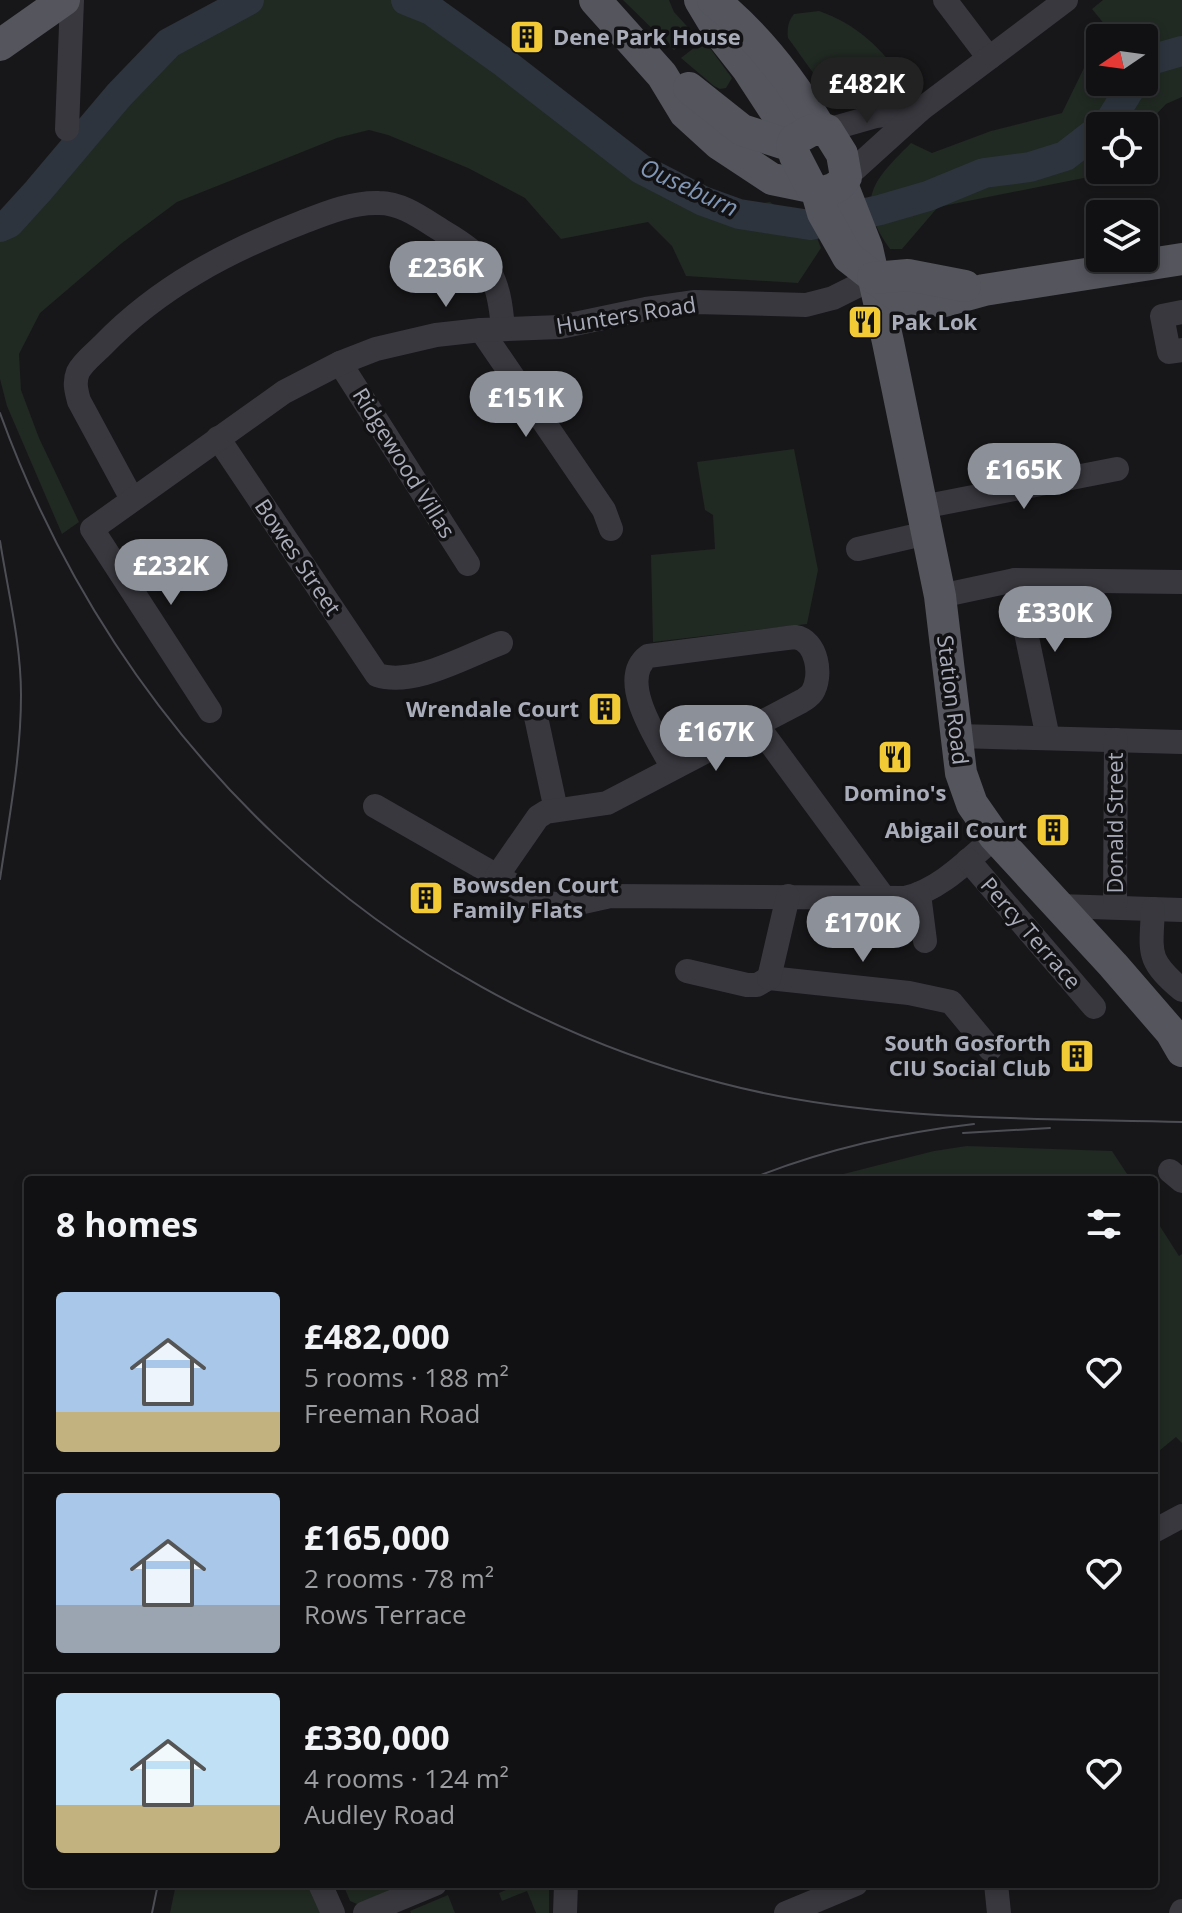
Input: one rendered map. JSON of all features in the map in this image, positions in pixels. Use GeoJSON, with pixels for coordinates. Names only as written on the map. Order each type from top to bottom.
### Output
{"type":"FeatureCollection","features":[{"type":"Feature","properties":{"kind":"main road"},"geometry":{"type":"LineString","coordinates":[[2,43],[64,0]]}},
{"type":"Feature","properties":{"kind":"main road"},"geometry":{"type":"LineString","coordinates":[[595,0],[662,75],[685,113],[719,144],[772,179],[835,203]]}},
{"type":"Feature","properties":{"kind":"main road"},"geometry":{"type":"LineString","coordinates":[[700,0],[768,101],[808,136]]}},
{"type":"Feature","properties":{"kind":"main road"},"geometry":{"type":"LineString","coordinates":[[713,0],[749,31],[800,95],[808,136]]}},
{"type":"Feature","properties":{"kind":"main road"},"geometry":{"type":"LineString","coordinates":[[662,75],[677,77],[742,130],[808,136]]}},
{"type":"Feature","properties":{"kind":"main road"},"geometry":{"type":"LineString","coordinates":[[730,121],[760,111],[768,101]]}},
{"type":"Feature","properties":{"kind":"main road","name":"Station Road"},"geometry":{"type":"LineString","coordinates":[[808,136],[842,154],[835,203],[873,278],[940,596],[961,773],[968,793],[995,837],[1171,1032],[1182,1051]]}},
{"type":"Feature","properties":{"kind":"main road"},"geometry":{"type":"LineString","coordinates":[[873,278],[908,275],[984,290],[1182,260]]}},
{"type":"Feature","properties":{"kind":"street"},"geometry":{"type":"LineString","coordinates":[[67,129],[72,0]]}},
{"type":"Feature","properties":{"kind":"street"},"geometry":{"type":"LineString","coordinates":[[945,0],[989,58]]}},
{"type":"Feature","properties":{"kind":"street"},"geometry":{"type":"LineString","coordinates":[[835,203],[920,110],[1066,0]]}},
{"type":"Feature","properties":{"kind":"street"},"geometry":{"type":"LineString","coordinates":[[808,136],[876,116],[920,110]]}},
{"type":"Feature","properties":{"kind":"street"},"geometry":{"type":"LineString","coordinates":[[132,499],[79,401],[75,385],[79,369],[157,297],[208,264],[264,237],[324,214],[362,203],[382,203],[403,208],[473,249],[488,269],[500,295],[492,330],[604,510],[611,529]]}},
{"type":"Feature","properties":{"kind":"street","name":"Hunters Road"},"geometry":{"type":"LineString","coordinates":[[210,711],[92,529],[284,392],[340,363],[376,349],[436,335],[560,327],[695,302],[806,305],[833,298],[873,278]]}},
{"type":"Feature","properties":{"kind":"street"},"geometry":{"type":"LineString","coordinates":[[1182,312],[1162,316],[1169,352],[1182,350]]}},
{"type":"Feature","properties":{"kind":"street","name":"Ridgewood Villas"},"geometry":{"type":"LineString","coordinates":[[340,363],[468,564]]}},
{"type":"Feature","properties":{"kind":"street","name":"Bowes Street"},"geometry":{"type":"LineString","coordinates":[[218,438],[377,675],[401,679],[419,675],[501,643]]}},
{"type":"Feature","properties":{"kind":"street"},"geometry":{"type":"LineString","coordinates":[[858,549],[924,520],[1117,469]]}},
{"type":"Feature","properties":{"kind":"street"},"geometry":{"type":"LineString","coordinates":[[940,596],[1015,580],[1182,582]]}},
{"type":"Feature","properties":{"kind":"street"},"geometry":{"type":"LineString","coordinates":[[1015,580],[1048,738]]}},
{"type":"Feature","properties":{"kind":"street"},"geometry":{"type":"LineString","coordinates":[[497,876],[538,817],[546,812],[607,803],[802,701],[812,693],[817,676],[815,655],[809,643],[801,637],[648,656],[640,662],[636,670],[644,714],[673,768]]}},
{"type":"Feature","properties":{"kind":"street"},"geometry":{"type":"LineString","coordinates":[[536,717],[556,810]]}},
{"type":"Feature","properties":{"kind":"street"},"geometry":{"type":"LineString","coordinates":[[757,725],[885,899]]}},
{"type":"Feature","properties":{"kind":"street"},"geometry":{"type":"LineString","coordinates":[[957,736],[1182,742]]}},
{"type":"Feature","properties":{"kind":"street","name":"Donald Street"},"geometry":{"type":"LineString","coordinates":[[1115,906],[1116,740]]}},
{"type":"Feature","properties":{"kind":"street"},"geometry":{"type":"LineString","coordinates":[[375,806],[552,906],[611,896],[885,899],[919,894],[935,886],[995,837]]}},
{"type":"Feature","properties":{"kind":"street","name":"Percy Terrace"},"geometry":{"type":"LineString","coordinates":[[968,860],[1094,1007]]}},
{"type":"Feature","properties":{"kind":"street"},"geometry":{"type":"LineString","coordinates":[[919,894],[925,941]]}},
{"type":"Feature","properties":{"kind":"street"},"geometry":{"type":"LineString","coordinates":[[769,978],[788,896]]}},
{"type":"Feature","properties":{"kind":"street"},"geometry":{"type":"LineString","coordinates":[[1059,906],[1182,910]]}},
{"type":"Feature","properties":{"kind":"street"},"geometry":{"type":"LineString","coordinates":[[1153,909],[1151,954],[1159,970],[1182,990]]}},
{"type":"Feature","properties":{"kind":"street"},"geometry":{"type":"LineString","coordinates":[[687,971],[747,985],[757,985],[769,978],[909,993],[951,1002],[990,1049]]}},
{"type":"Feature","properties":{"kind":"street"},"geometry":{"type":"LineString","coordinates":[[322,1888],[333,1913]]}},
{"type":"Feature","properties":{"kind":"street"},"geometry":{"type":"LineString","coordinates":[[365,1913],[425,1888]]}},
{"type":"Feature","properties":{"kind":"street"},"geometry":{"type":"LineString","coordinates":[[565,1913],[566,1888]]}},
{"type":"Feature","properties":{"kind":"street"},"geometry":{"type":"LineString","coordinates":[[786,1913],[846,1888]]}},
{"type":"Feature","properties":{"kind":"street"},"geometry":{"type":"LineString","coordinates":[[996,1888],[999,1913]]}},
{"type":"Feature","properties":{"kind":"shaded area"},"geometry":{"type":"Polygon","coordinates":[[[234,0],[435,0],[615,141],[689,190],[736,207],[770,202],[816,235],[821,248],[798,283],[686,276],[672,246],[648,222],[561,239],[525,198],[468,168],[369,130],[337,138],[177,202],[122,243],[40,313],[19,354],[21,390],[39,438],[79,522],[62,534],[7,406],[0,379],[0,215],[25,195],[79,130],[138,68],[182,31],[234,0]]]}},
{"type":"Feature","properties":{"kind":"shaded area"},"geometry":{"type":"Polygon","coordinates":[[[623,0],[669,0],[674,12],[695,35],[674,50],[623,0]]]}},
{"type":"Feature","properties":{"kind":"shaded area"},"geometry":{"type":"Polygon","coordinates":[[[1103,0],[1182,0],[1182,97],[1166,104],[1158,112],[1086,112],[1086,178],[938,207],[902,249],[890,249],[873,217],[873,192],[878,180],[911,143],[932,153],[991,131],[1062,113],[1086,64],[1086,96],[1158,96],[1158,24],[1104,24],[1092,9],[1103,0]]]}},
{"type":"Feature","properties":{"kind":"shaded area"},"geometry":{"type":"Polygon","coordinates":[[[819,11],[845,22],[887,58],[904,81],[900,92],[850,101],[836,97],[829,91],[788,38],[788,25],[794,14],[819,11]]]}},
{"type":"Feature","properties":{"kind":"shaded area"},"geometry":{"type":"Polygon","coordinates":[[[704,40],[732,78],[726,88],[714,86],[681,58],[704,40]]]}},
{"type":"Feature","properties":{"kind":"shaded area"},"geometry":{"type":"Polygon","coordinates":[[[794,449],[818,570],[807,624],[653,642],[651,555],[715,549],[713,515],[705,510],[697,462],[794,449]]]}},
{"type":"Feature","properties":{"kind":"shaded area"},"geometry":{"type":"Polygon","coordinates":[[[967,1146],[1112,1151],[1128,1176],[836,1176],[934,1151],[967,1146]]]}},
{"type":"Feature","properties":{"kind":"shaded area"},"geometry":{"type":"Polygon","coordinates":[[[1158,1223],[1179,1256],[1182,1254],[1182,1443],[1176,1437],[1158,1452],[1158,1223]]]}},
{"type":"Feature","properties":{"kind":"shaded area"},"geometry":{"type":"Polygon","coordinates":[[[175,1888],[312,1888],[322,1913],[170,1913],[175,1888]]]}},
{"type":"Feature","properties":{"kind":"shaded area"},"geometry":{"type":"Polygon","coordinates":[[[345,1888],[395,1888],[398,1894],[366,1908],[350,1901],[345,1888]]]}},
{"type":"Feature","properties":{"kind":"shaded area"},"geometry":{"type":"Polygon","coordinates":[[[511,1888],[549,1888],[549,1913],[536,1913],[527,1891],[502,1901],[499,1893],[511,1888]]]}},
{"type":"Feature","properties":{"kind":"shaded area"},"geometry":{"type":"Polygon","coordinates":[[[448,1895],[455,1913],[410,1911],[448,1895]]]}},
{"type":"Feature","properties":{"kind":"waterway","name":"Ouseburn"},"geometry":{"type":"LineString","coordinates":[[0,227],[9,223],[119,95],[169,43],[249,0]]}},
{"type":"Feature","properties":{"kind":"waterway","name":"Ouseburn"},"geometry":{"type":"LineString","coordinates":[[406,0],[431,10],[502,61],[641,169],[703,201],[739,214],[810,225],[928,196],[984,173],[1030,167],[1065,156],[1086,140]]}},
{"type":"Feature","properties":{"kind":"waterway","name":"Ouseburn"},"geometry":{"type":"LineString","coordinates":[[1158,58],[1182,51]]}},
{"type":"Feature","properties":{"kind":"waterway","name":"Ouseburn"},"geometry":{"type":"LineString","coordinates":[[1116,112],[1125,96]]}},
{"type":"Feature","properties":{"kind":"tram line"},"geometry":{"type":"LineString","coordinates":[[0,413],[51,532],[115,644],[191,746],[278,838],[375,918],[482,987],[597,1042],[721,1083],[777,1096],[950,1116],[1182,1122]]}},
{"type":"Feature","properties":{"kind":"tram line"},"geometry":{"type":"LineString","coordinates":[[0,541],[16,637],[21,695],[17,764],[0,879]]}},
{"type":"Feature","properties":{"kind":"tram line"},"geometry":{"type":"LineString","coordinates":[[759,1176],[859,1144],[974,1124]]}},
{"type":"Feature","properties":{"kind":"tram line"},"geometry":{"type":"LineString","coordinates":[[963,1133],[1050,1128]]}},
{"type":"Feature","properties":{"kind":"tram line"},"geometry":{"type":"LineString","coordinates":[[152,1913],[157,1888]]}},
{"type":"Feature","properties":{"kind":"place","name":"Dene Park House"},"geometry":{"type":"Point","coordinates":[527,37]}},
{"type":"Feature","properties":{"kind":"place","name":"Pak Lok"},"geometry":{"type":"Point","coordinates":[865,322]}},
{"type":"Feature","properties":{"kind":"place","name":"Wrendale Court"},"geometry":{"type":"Point","coordinates":[605,709]}},
{"type":"Feature","properties":{"kind":"place","name":"Domino's"},"geometry":{"type":"Point","coordinates":[895,757]}},
{"type":"Feature","properties":{"kind":"place","name":"Abigail Court"},"geometry":{"type":"Point","coordinates":[1053,830]}},
{"type":"Feature","properties":{"kind":"place","name":"Bowsden Court Family Flats"},"geometry":{"type":"Point","coordinates":[426,898]}},
{"type":"Feature","properties":{"kind":"place","name":"South Gosforth CIU Social Club"},"geometry":{"type":"Point","coordinates":[1077,1056]}}]}
